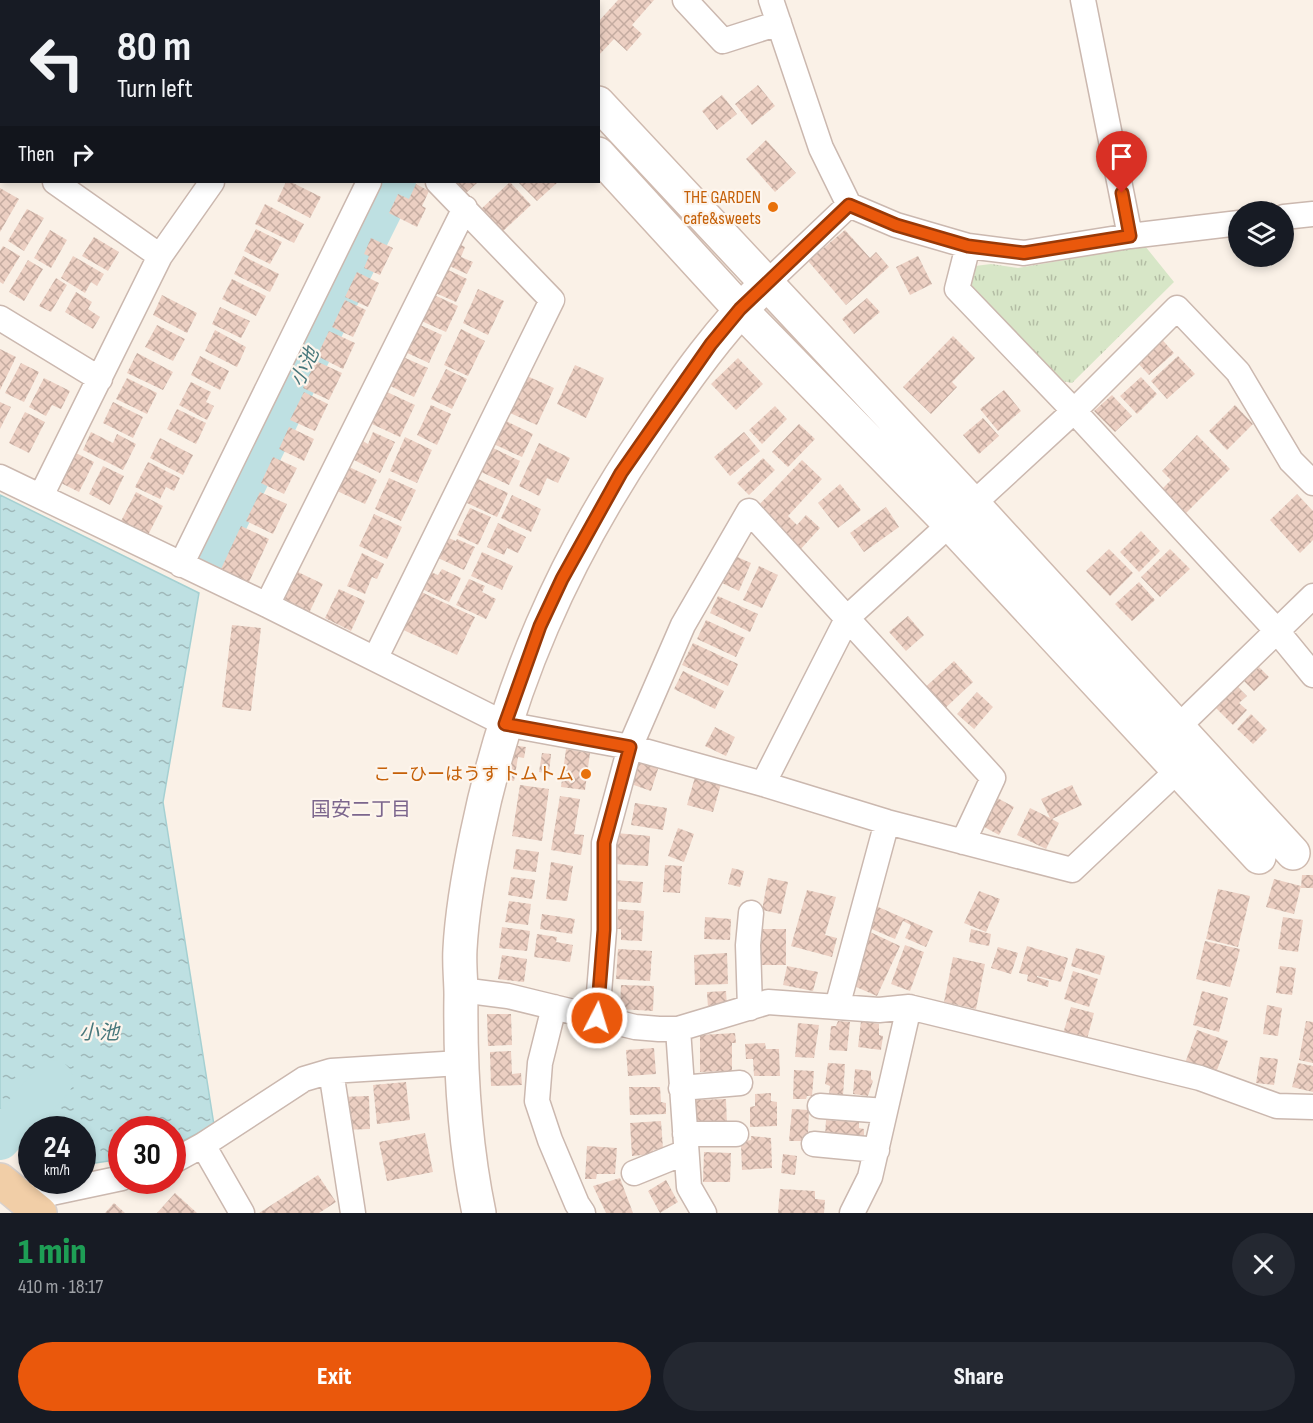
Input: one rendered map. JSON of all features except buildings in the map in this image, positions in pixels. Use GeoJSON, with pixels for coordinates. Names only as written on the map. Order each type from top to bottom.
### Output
{"type":"FeatureCollection","features":[{"type":"Feature","properties":{"kind":"street"},"geometry":{"type":"LineString","coordinates":[[685,0],[723,40],[779,23]]}},
{"type":"Feature","properties":{"kind":"street"},"geometry":{"type":"LineString","coordinates":[[771,0],[821,148],[849,205],[896,225],[968,246],[1024,253],[1130,236],[1228,224]]}},
{"type":"Feature","properties":{"kind":"street"},"geometry":{"type":"LineString","coordinates":[[1083,0],[1130,236]]}},
{"type":"Feature","properties":{"kind":"street"},"geometry":{"type":"LineString","coordinates":[[600,105],[768,282],[1178,770],[1259,857]]}},
{"type":"Feature","properties":{"kind":"street"},"geometry":{"type":"LineString","coordinates":[[600,156],[740,309],[961,514],[1178,727],[1293,853]]}},
{"type":"Feature","properties":{"kind":"street"},"geometry":{"type":"LineString","coordinates":[[56,183],[160,256]]}},
{"type":"Feature","properties":{"kind":"street"},"geometry":{"type":"LineString","coordinates":[[40,496],[160,256],[211,183]]}},
{"type":"Feature","properties":{"kind":"street"},"geometry":{"type":"LineString","coordinates":[[181,565],[369,183]]}},
{"type":"Feature","properties":{"kind":"street"},"geometry":{"type":"LineString","coordinates":[[375,659],[552,300],[439,183]]}},
{"type":"Feature","properties":{"kind":"street"},"geometry":{"type":"LineString","coordinates":[[478,1213],[471,1178],[460,1063],[460,950],[470,868],[485,797],[505,724],[540,626],[586,534],[621,473],[711,344],[740,309],[849,205]]}},
{"type":"Feature","properties":{"kind":"street"},"geometry":{"type":"LineString","coordinates":[[267,606],[465,208]]}},
{"type":"Feature","properties":{"kind":"street"},"geometry":{"type":"LineString","coordinates":[[1294,216],[1313,214]]}},
{"type":"Feature","properties":{"kind":"street"},"geometry":{"type":"LineString","coordinates":[[968,246],[957,289],[1074,411],[1276,631],[1313,675]]}},
{"type":"Feature","properties":{"kind":"street"},"geometry":{"type":"LineString","coordinates":[[763,784],[848,617],[1074,411],[1177,308],[1238,372],[1291,461],[1313,483]]}},
{"type":"Feature","properties":{"kind":"street"},"geometry":{"type":"LineString","coordinates":[[0,318],[100,379]]}},
{"type":"Feature","properties":{"kind":"street"},"geometry":{"type":"LineString","coordinates":[[0,477],[505,724],[630,747],[887,822],[1072,870],[1178,770]]}},
{"type":"Feature","properties":{"kind":"street"},"geometry":{"type":"LineString","coordinates":[[597,1018],[604,930],[604,843],[630,747],[683,625],[749,511],[993,778],[963,842]]}},
{"type":"Feature","properties":{"kind":"street"},"geometry":{"type":"LineString","coordinates":[[1178,727],[1313,596]]}},
{"type":"Feature","properties":{"kind":"street"},"geometry":{"type":"LineString","coordinates":[[837,1007],[887,822]]}},
{"type":"Feature","properties":{"kind":"street"},"geometry":{"type":"LineString","coordinates":[[750,1008],[748,945],[751,913]]}},
{"type":"Feature","properties":{"kind":"street"},"geometry":{"type":"LineString","coordinates":[[461,990],[508,996],[635,1027],[678,1029],[768,1002],[879,1010],[909,1007],[1200,1078],[1277,1106],[1313,1107]]}},
{"type":"Feature","properties":{"kind":"street"},"geometry":{"type":"LineString","coordinates":[[554,1007],[540,1063],[537,1101],[555,1151],[583,1213]]}},
{"type":"Feature","properties":{"kind":"street"},"geometry":{"type":"LineString","coordinates":[[852,1213],[870,1177],[909,1007]]}},
{"type":"Feature","properties":{"kind":"street"},"geometry":{"type":"LineString","coordinates":[[678,1029],[689,1187],[704,1213]]}},
{"type":"Feature","properties":{"kind":"street"},"geometry":{"type":"LineString","coordinates":[[186,1154],[304,1079],[331,1071],[460,1063]]}},
{"type":"Feature","properties":{"kind":"street"},"geometry":{"type":"LineString","coordinates":[[331,1071],[353,1213]]}},
{"type":"Feature","properties":{"kind":"street"},"geometry":{"type":"LineString","coordinates":[[681,1088],[740,1083]]}},
{"type":"Feature","properties":{"kind":"street"},"geometry":{"type":"LineString","coordinates":[[820,1106],[885,1112]]}},
{"type":"Feature","properties":{"kind":"street"},"geometry":{"type":"LineString","coordinates":[[634,1173],[685,1143],[736,1134]]}},
{"type":"Feature","properties":{"kind":"street"},"geometry":{"type":"LineString","coordinates":[[814,1144],[876,1150]]}},
{"type":"Feature","properties":{"kind":"street"},"geometry":{"type":"LineString","coordinates":[[203,1145],[242,1213]]}},
{"type":"Feature","properties":{"kind":"street"},"geometry":{"type":"LineString","coordinates":[[21,1197],[108,1181]]}},
{"type":"Feature","properties":{"kind":"green space"},"geometry":{"type":"Polygon","coordinates":[[[1145,246],[1174,282],[1072,383],[1058,380],[975,292],[969,279],[975,266],[991,264],[1018,268],[1145,246]]]}},
{"type":"Feature","properties":{"kind":"water","name":"小池"},"geometry":{"type":"Polygon","coordinates":[[[0,495],[199,593],[163,802],[214,1125],[186,1139],[186,1116],[108,1116],[108,1161],[96,1163],[96,1116],[18,1116],[18,1124],[0,1108],[0,495]]]}},
{"type":"Feature","properties":{"kind":"waterway","name":"小池"},"geometry":{"type":"LineString","coordinates":[[212,553],[396,183]]}},
{"type":"Feature","properties":{"kind":"waterway","name":"小池"},"geometry":{"type":"LineString","coordinates":[[0,1140],[53,1080]]}},
{"type":"Feature","properties":{"kind":"place","name":"THE GARDEN cafe&sweets"},"geometry":{"type":"Point","coordinates":[773,207]}},
{"type":"Feature","properties":{"kind":"place","name":"こーひーはうす トムトム"},"geometry":{"type":"Point","coordinates":[586,774]}},
{"type":"Feature","properties":{"kind":"district","name":"国安二丁目"},"geometry":{"type":"Point","coordinates":[361,809]}},
{"type":"Feature","properties":{"kind":"route"},"geometry":{"type":"LineString","coordinates":[[597,1018],[604,930],[604,843],[630,747],[505,724],[540,626],[562,579],[621,473],[711,344],[740,309],[849,205],[896,225],[968,246],[1024,253],[1130,236],[1122,193]]}}]}
